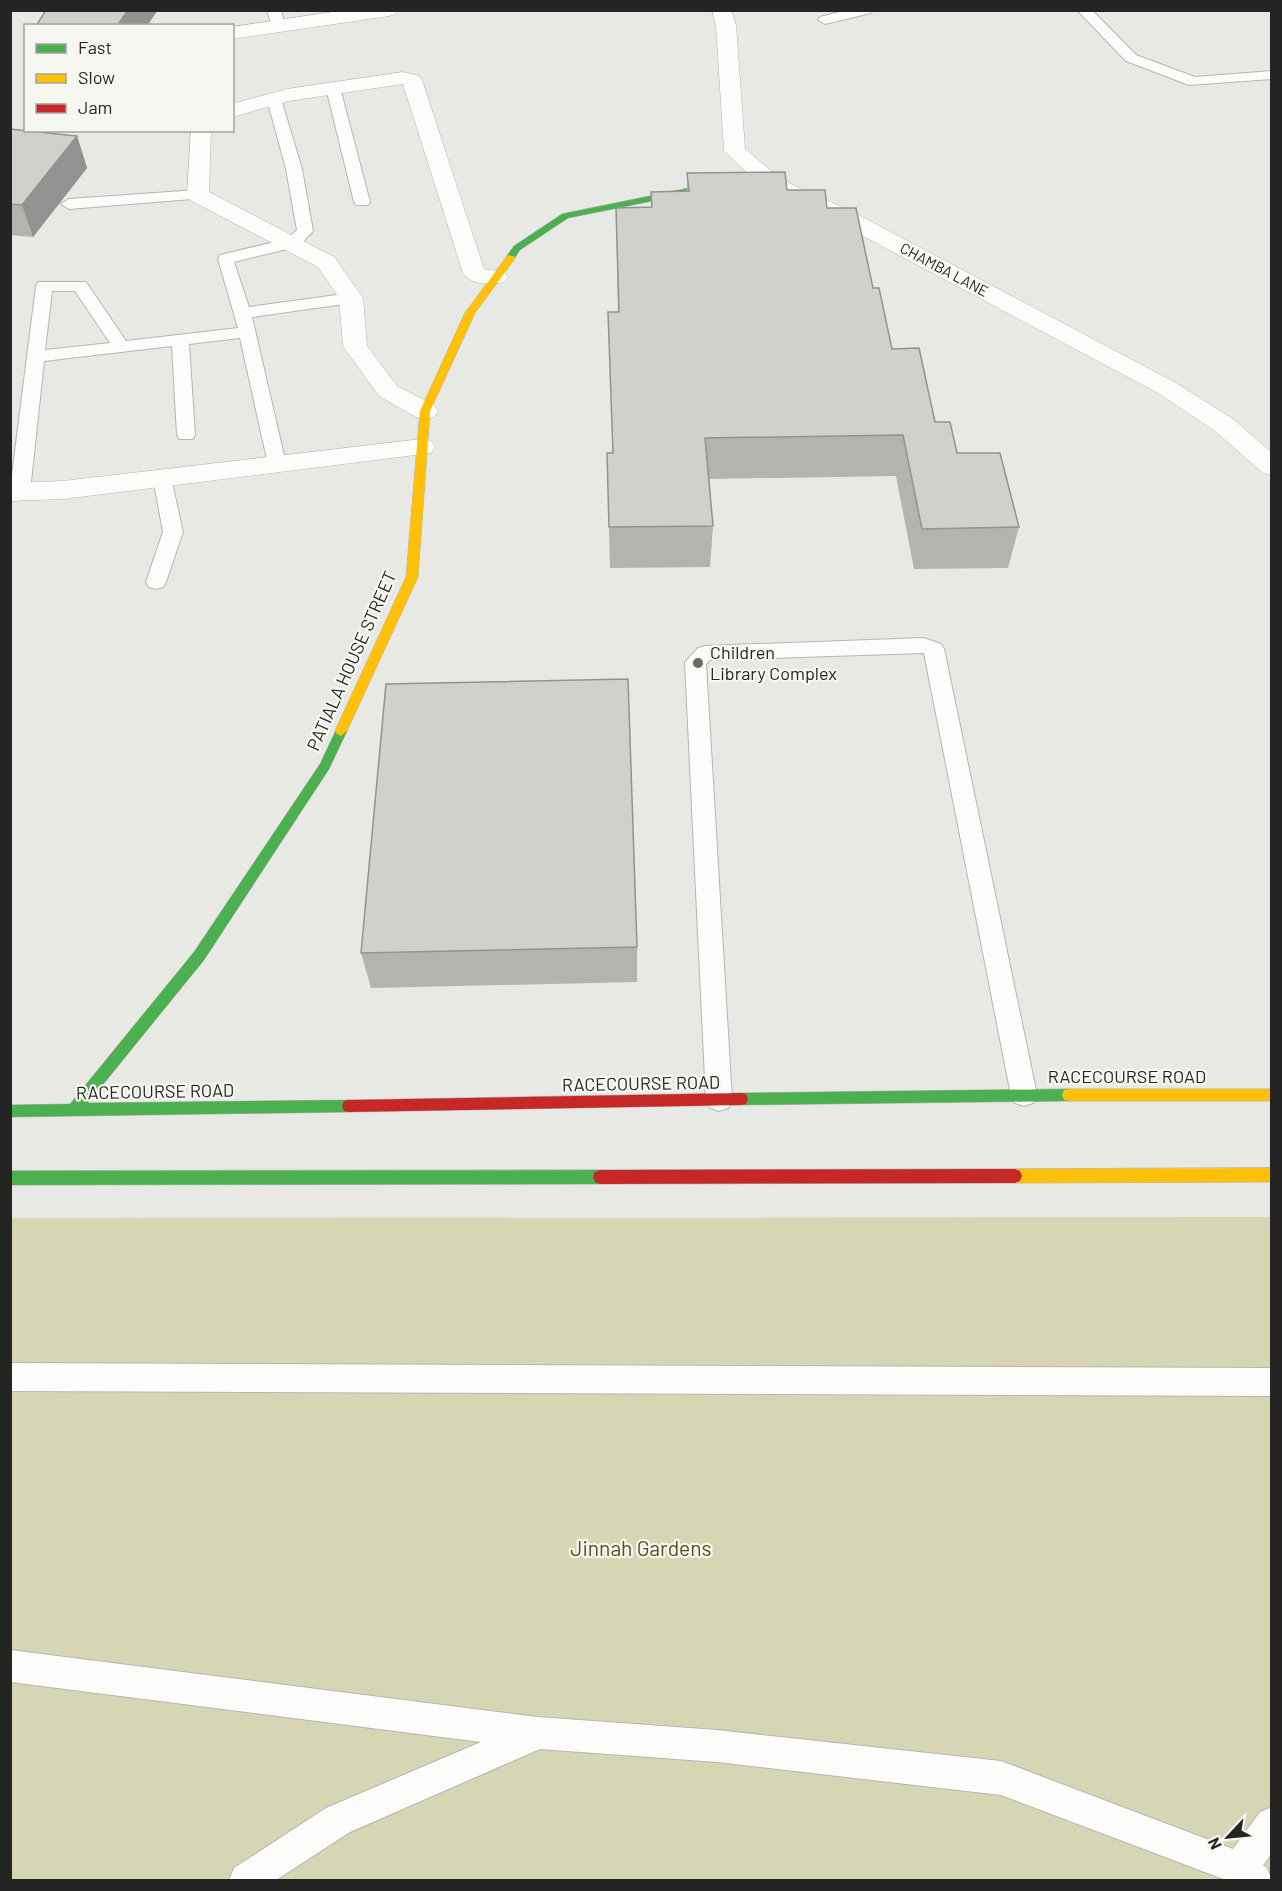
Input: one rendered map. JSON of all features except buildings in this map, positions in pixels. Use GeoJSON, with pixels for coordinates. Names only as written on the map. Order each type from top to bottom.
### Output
{"type":"FeatureCollection","features":[{"type":"Feature","properties":{"kind":"main road","name":"PATIALA HOUSE STREET"},"geometry":{"type":"LineString","coordinates":[[72,1111],[199,956],[325,766],[412,578],[425,411],[470,313],[516,248],[565,216],[704,188]]}},
{"type":"Feature","properties":{"kind":"main road","name":"RACECOURSE ROAD"},"geometry":{"type":"LineString","coordinates":[[10,1111],[1024,1095],[1272,1095]]}},
{"type":"Feature","properties":{"kind":"main road"},"geometry":{"type":"LineString","coordinates":[[10,1178],[1272,1175]]}},
{"type":"Feature","properties":{"kind":"street"},"geometry":{"type":"LineString","coordinates":[[234,32],[276,18],[388,10]]}},
{"type":"Feature","properties":{"kind":"street","name":"CHAMBA LANE"},"geometry":{"type":"LineString","coordinates":[[721,10],[726,25],[735,151],[757,176],[843,216],[1167,388],[1224,425],[1272,467]]}},
{"type":"Feature","properties":{"kind":"street"},"geometry":{"type":"LineString","coordinates":[[234,110],[287,94],[403,78],[412,80],[474,273],[496,277]]}},
{"type":"Feature","properties":{"kind":"street"},"geometry":{"type":"LineString","coordinates":[[201,132],[198,195],[326,262],[351,298],[355,346],[388,391],[425,411]]}},
{"type":"Feature","properties":{"kind":"street"},"geometry":{"type":"LineString","coordinates":[[15,491],[63,490],[422,447]]}},
{"type":"Feature","properties":{"kind":"lane"},"geometry":{"type":"LineString","coordinates":[[825,20],[866,10]]}},
{"type":"Feature","properties":{"kind":"lane"},"geometry":{"type":"LineString","coordinates":[[1084,10],[1131,57],[1194,82],[1272,75]]}},
{"type":"Feature","properties":{"kind":"lane"},"geometry":{"type":"LineString","coordinates":[[333,88],[362,202]]}},
{"type":"Feature","properties":{"kind":"lane"},"geometry":{"type":"LineString","coordinates":[[273,99],[294,169],[304,231],[292,243],[226,260],[226,264],[248,332],[277,464]]}},
{"type":"Feature","properties":{"kind":"lane"},"geometry":{"type":"LineString","coordinates":[[69,204],[198,195]]}},
{"type":"Feature","properties":{"kind":"lane"},"geometry":{"type":"LineString","coordinates":[[15,491],[44,286],[80,286],[121,347]]}},
{"type":"Feature","properties":{"kind":"lane"},"geometry":{"type":"LineString","coordinates":[[243,313],[351,298]]}},
{"type":"Feature","properties":{"kind":"lane"},"geometry":{"type":"LineString","coordinates":[[35,357],[248,332]]}},
{"type":"Feature","properties":{"kind":"lane"},"geometry":{"type":"LineString","coordinates":[[180,340],[186,435]]}},
{"type":"Feature","properties":{"kind":"lane"},"geometry":{"type":"LineString","coordinates":[[156,582],[173,532],[162,478]]}},
{"type":"Feature","properties":{"kind":"lane"},"geometry":{"type":"LineString","coordinates":[[719,1100],[695,662],[705,653],[924,645],[934,649],[1024,1095]]}},
{"type":"Feature","properties":{"kind":"lane"},"geometry":{"type":"LineString","coordinates":[[10,1377],[1272,1382]]}},
{"type":"Feature","properties":{"kind":"lane"},"geometry":{"type":"LineString","coordinates":[[10,1666],[540,1733],[717,1746],[1001,1778],[1248,1875],[1272,1824]]}},
{"type":"Feature","properties":{"kind":"lane"},"geometry":{"type":"LineString","coordinates":[[246,1881],[339,1820],[540,1733]]}},
{"type":"Feature","properties":{"kind":"green space","name":"Jinnah Gardens"},"geometry":{"type":"Polygon","coordinates":[[[1271,1217],[1271,1880],[11,1880],[10,1218],[1271,1217]]]}},
{"type":"Feature","properties":{"kind":"traffic: fast"},"geometry":{"type":"LineString","coordinates":[[511,257],[517,248],[565,216],[694,190]]}},
{"type":"Feature","properties":{"kind":"traffic: fast"},"geometry":{"type":"LineString","coordinates":[[73,1111],[199,956],[325,766],[341,731]]}},
{"type":"Feature","properties":{"kind":"traffic: fast"},"geometry":{"type":"LineString","coordinates":[[741,1099],[1069,1095]]}},
{"type":"Feature","properties":{"kind":"traffic: fast"},"geometry":{"type":"LineString","coordinates":[[10,1111],[349,1106]]}},
{"type":"Feature","properties":{"kind":"traffic: fast"},"geometry":{"type":"LineString","coordinates":[[10,1178],[600,1177]]}},
{"type":"Feature","properties":{"kind":"traffic: slow"},"geometry":{"type":"LineString","coordinates":[[341,731],[412,577],[425,411],[470,313],[511,257]]}},
{"type":"Feature","properties":{"kind":"traffic: slow"},"geometry":{"type":"LineString","coordinates":[[1069,1095],[1272,1095]]}},
{"type":"Feature","properties":{"kind":"traffic: slow"},"geometry":{"type":"LineString","coordinates":[[1015,1176],[1272,1175]]}},
{"type":"Feature","properties":{"kind":"traffic: jam"},"geometry":{"type":"LineString","coordinates":[[349,1106],[741,1099]]}},
{"type":"Feature","properties":{"kind":"traffic: jam"},"geometry":{"type":"LineString","coordinates":[[600,1177],[1015,1176]]}},
{"type":"Feature","properties":{"kind":"place","name":"Children Library Complex"},"geometry":{"type":"Point","coordinates":[698,663]}}]}
